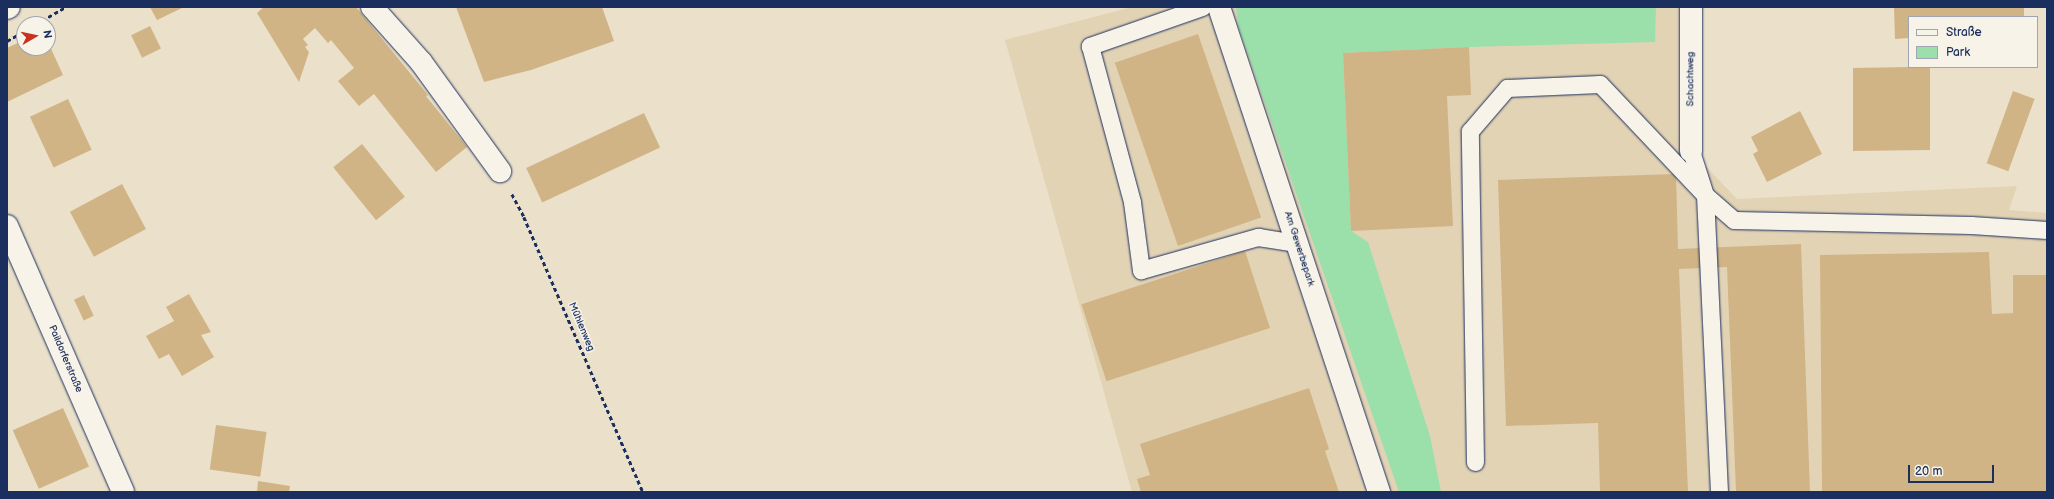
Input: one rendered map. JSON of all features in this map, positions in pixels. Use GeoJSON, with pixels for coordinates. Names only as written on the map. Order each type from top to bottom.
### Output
{"type":"FeatureCollection","features":[{"type":"Feature","properties":{"kind":"street"},"geometry":{"type":"LineString","coordinates":[[372,7],[421,62],[500,171]]}},
{"type":"Feature","properties":{"kind":"street","name":"Am Gewerbepark"},"geometry":{"type":"LineString","coordinates":[[1219,7],[1379,492]]}},
{"type":"Feature","properties":{"kind":"street","name":"Schachtweg"},"geometry":{"type":"LineString","coordinates":[[1691,7],[1691,151]]}},
{"type":"Feature","properties":{"kind":"street","name":"Paildorferstraße"},"geometry":{"type":"LineString","coordinates":[[7,226],[123,492]]}},
{"type":"Feature","properties":{"kind":"lane"},"geometry":{"type":"LineString","coordinates":[[1202,7],[1090,46],[1132,202],[1141,270],[1258,237],[1297,243]]}},
{"type":"Feature","properties":{"kind":"lane"},"geometry":{"type":"LineString","coordinates":[[1476,462],[1470,130],[1506,88],[1600,84],[1705,195],[1734,220],[1971,225],[2047,230]]}},
{"type":"Feature","properties":{"kind":"lane"},"geometry":{"type":"LineString","coordinates":[[1691,151],[1705,195],[1719,492]]}},
{"type":"Feature","properties":{"kind":"path"},"geometry":{"type":"LineString","coordinates":[[50,16],[65,7]]}},
{"type":"Feature","properties":{"kind":"path"},"geometry":{"type":"LineString","coordinates":[[7,41],[16,36]]}},
{"type":"Feature","properties":{"kind":"path","name":"Mühlenweg"},"geometry":{"type":"LineString","coordinates":[[500,171],[524,217],[643,492]]}},
{"type":"Feature","properties":{"kind":"shaded area"},"geometry":{"type":"Polygon","coordinates":[[[1132,7],[1691,7],[1691,151],[1737,199],[2017,186],[2009,210],[2047,213],[2047,492],[1132,492],[1005,40],[1132,7]]]}},
{"type":"Feature","properties":{"kind":"green space"},"geometry":{"type":"Polygon","coordinates":[[[1236,7],[1656,7],[1655,42],[1469,47],[1343,53],[1351,231],[1368,242],[1430,436],[1441,492],[1399,492],[1238,25],[1236,7]]]}},
{"type":"Feature","properties":{"kind":"building"},"geometry":{"type":"Polygon","coordinates":[[[150,7],[184,7],[157,20],[150,7]]]}},
{"type":"Feature","properties":{"kind":"building"},"geometry":{"type":"Polygon","coordinates":[[[264,7],[356,7],[428,95],[426,96],[467,147],[436,172],[374,94],[359,106],[338,81],[354,68],[331,40],[328,43],[315,28],[303,39],[308,45],[305,47],[309,52],[299,82],[257,13],[264,7]]]}},
{"type":"Feature","properties":{"kind":"building"},"geometry":{"type":"Polygon","coordinates":[[[456,7],[602,7],[614,41],[531,70],[484,82],[456,7]]]}},
{"type":"Feature","properties":{"kind":"building"},"geometry":{"type":"Polygon","coordinates":[[[1894,7],[2024,7],[2024,16],[1908,16],[1908,38],[1895,39],[1894,7]]]}},
{"type":"Feature","properties":{"kind":"building"},"geometry":{"type":"Polygon","coordinates":[[[150,26],[161,48],[142,58],[131,35],[150,26]]]}},
{"type":"Feature","properties":{"kind":"building"},"geometry":{"type":"Polygon","coordinates":[[[1198,34],[1261,217],[1178,246],[1115,63],[1198,34]]]}},
{"type":"Feature","properties":{"kind":"building"},"geometry":{"type":"Polygon","coordinates":[[[16,44],[16,56],[54,56],[63,75],[7,102],[7,48],[16,44]]]}},
{"type":"Feature","properties":{"kind":"building"},"geometry":{"type":"Polygon","coordinates":[[[1469,47],[1471,95],[1447,96],[1453,226],[1351,231],[1343,53],[1469,47]]]}},
{"type":"Feature","properties":{"kind":"building"},"geometry":{"type":"Polygon","coordinates":[[[1853,68],[1930,68],[1930,150],[1853,151],[1853,68]]]}},
{"type":"Feature","properties":{"kind":"building"},"geometry":{"type":"Polygon","coordinates":[[[2013,91],[2035,99],[2008,171],[1987,163],[2013,91]]]}},
{"type":"Feature","properties":{"kind":"building"},"geometry":{"type":"Polygon","coordinates":[[[68,99],[92,150],[54,168],[30,117],[68,99]]]}},
{"type":"Feature","properties":{"kind":"building"},"geometry":{"type":"Polygon","coordinates":[[[1800,111],[1822,154],[1767,182],[1753,154],[1758,151],[1751,137],[1800,111]]]}},
{"type":"Feature","properties":{"kind":"building"},"geometry":{"type":"Polygon","coordinates":[[[644,113],[660,147],[542,202],[526,168],[644,113]]]}},
{"type":"Feature","properties":{"kind":"building"},"geometry":{"type":"Polygon","coordinates":[[[362,144],[405,197],[376,220],[333,167],[362,144]]]}},
{"type":"Feature","properties":{"kind":"building"},"geometry":{"type":"Polygon","coordinates":[[[1676,174],[1678,249],[1801,244],[1810,492],[1736,492],[1727,267],[1679,269],[1688,492],[1600,492],[1598,423],[1506,426],[1498,180],[1676,174]]]}},
{"type":"Feature","properties":{"kind":"building"},"geometry":{"type":"Polygon","coordinates":[[[122,184],[146,229],[94,257],[70,212],[122,184]]]}},
{"type":"Feature","properties":{"kind":"building"},"geometry":{"type":"Polygon","coordinates":[[[1245,251],[1270,328],[1106,381],[1081,304],[1245,251]]]}},
{"type":"Feature","properties":{"kind":"building"},"geometry":{"type":"Polygon","coordinates":[[[1989,252],[1992,314],[2013,313],[2013,275],[2047,275],[2047,492],[1822,492],[1820,255],[1989,252]]]}},
{"type":"Feature","properties":{"kind":"building"},"geometry":{"type":"Polygon","coordinates":[[[189,294],[211,332],[201,335],[214,357],[182,376],[169,354],[159,359],[146,336],[174,321],[166,307],[189,294]]]}},
{"type":"Feature","properties":{"kind":"building"},"geometry":{"type":"Polygon","coordinates":[[[84,295],[94,316],[84,320],[74,300],[84,295]]]}},
{"type":"Feature","properties":{"kind":"building"},"geometry":{"type":"Polygon","coordinates":[[[1309,388],[1329,449],[1325,451],[1339,492],[1141,492],[1137,479],[1150,475],[1140,444],[1309,388]]]}},
{"type":"Feature","properties":{"kind":"building"},"geometry":{"type":"Polygon","coordinates":[[[63,408],[89,466],[39,489],[13,430],[63,408]]]}},
{"type":"Feature","properties":{"kind":"building"},"geometry":{"type":"Polygon","coordinates":[[[216,425],[267,432],[260,477],[210,470],[216,425]]]}},
{"type":"Feature","properties":{"kind":"building"},"geometry":{"type":"Polygon","coordinates":[[[258,481],[290,486],[289,492],[257,492],[258,481]]]}}]}
